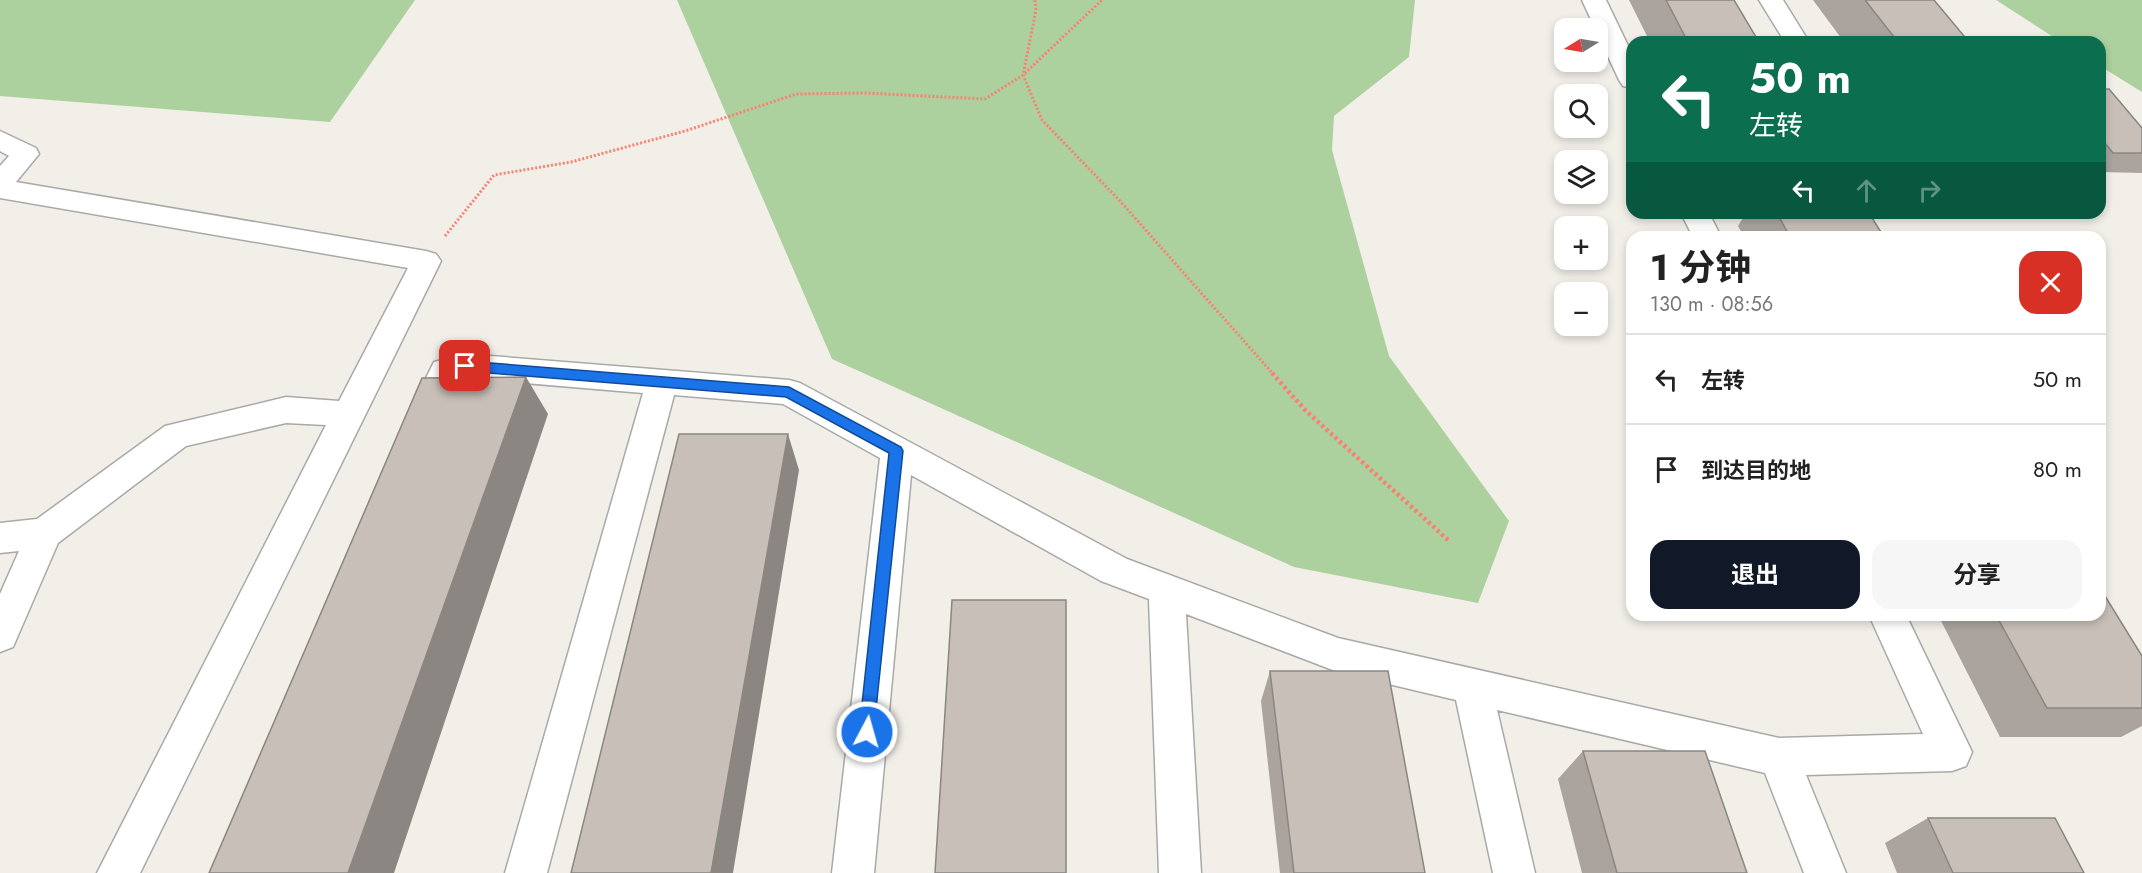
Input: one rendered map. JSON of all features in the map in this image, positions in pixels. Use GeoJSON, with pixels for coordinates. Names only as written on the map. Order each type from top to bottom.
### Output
{"type":"FeatureCollection","features":[{"type":"Feature","properties":{"kind":"street"},"geometry":{"type":"LineString","coordinates":[[1594,0],[1626,67]]}},
{"type":"Feature","properties":{"kind":"street"},"geometry":{"type":"LineString","coordinates":[[1771,0],[1793,36]]}},
{"type":"Feature","properties":{"kind":"street"},"geometry":{"type":"LineString","coordinates":[[0,140],[26,154],[0,183]]}},
{"type":"Feature","properties":{"kind":"street"},"geometry":{"type":"LineString","coordinates":[[0,189],[426,261],[118,873]]}},
{"type":"Feature","properties":{"kind":"street"},"geometry":{"type":"LineString","coordinates":[[411,443],[446,371],[465,366],[789,392],[1114,570],[1338,656],[1779,757],[1952,752],[1890,621]]}},
{"type":"Feature","properties":{"kind":"street"},"geometry":{"type":"LineString","coordinates":[[526,873],[662,382]]}},
{"type":"Feature","properties":{"kind":"street"},"geometry":{"type":"LineString","coordinates":[[0,635],[45,533],[177,435],[286,410],[349,414]]}},
{"type":"Feature","properties":{"kind":"street"},"geometry":{"type":"LineString","coordinates":[[853,873],[897,451]]}},
{"type":"Feature","properties":{"kind":"street"},"geometry":{"type":"LineString","coordinates":[[0,538],[45,533]]}},
{"type":"Feature","properties":{"kind":"street"},"geometry":{"type":"LineString","coordinates":[[1167,590],[1180,873]]}},
{"type":"Feature","properties":{"kind":"street"},"geometry":{"type":"LineString","coordinates":[[1472,687],[1514,873]]}},
{"type":"Feature","properties":{"kind":"street"},"geometry":{"type":"LineString","coordinates":[[1779,757],[1825,873]]}},
{"type":"Feature","properties":{"kind":"path"},"geometry":{"type":"LineString","coordinates":[[1035,0],[1036,10],[1023,75],[1042,120],[1120,201],[1305,411],[1448,540]]}},
{"type":"Feature","properties":{"kind":"path"},"geometry":{"type":"LineString","coordinates":[[426,261],[494,175],[582,159],[685,131],[796,94],[866,93],[985,99],[1023,75],[1102,0]]}},
{"type":"Feature","properties":{"kind":"green space"},"geometry":{"type":"Polygon","coordinates":[[[0,0],[415,0],[330,122],[0,96],[0,0]]]}},
{"type":"Feature","properties":{"kind":"green space"},"geometry":{"type":"Polygon","coordinates":[[[677,0],[1415,0],[1409,57],[1334,116],[1332,150],[1389,356],[1509,521],[1478,603],[1294,567],[832,359],[677,0]]]}},
{"type":"Feature","properties":{"kind":"green space"},"geometry":{"type":"Polygon","coordinates":[[[1996,0],[2142,0],[2142,92],[2106,70],[2106,36],[2052,36],[1996,0]]]}},
{"type":"Feature","properties":{"kind":"building"},"geometry":{"type":"Polygon","coordinates":[[[1666,0],[1734,0],[1755,36],[1685,36],[1666,0]]]}},
{"type":"Feature","properties":{"kind":"building"},"geometry":{"type":"Polygon","coordinates":[[[1865,0],[1934,0],[1964,36],[1893,36],[1865,0]]]}},
{"type":"Feature","properties":{"kind":"building"},"geometry":{"type":"Polygon","coordinates":[[[2106,89],[2109,89],[2142,128],[2142,153],[2113,153],[2106,144],[2106,89]]]}},
{"type":"Feature","properties":{"kind":"building"},"geometry":{"type":"Polygon","coordinates":[[[1780,219],[1873,219],[1880,231],[1787,231],[1780,219]]]}},
{"type":"Feature","properties":{"kind":"building"},"geometry":{"type":"Polygon","coordinates":[[[526,377],[348,873],[209,873],[422,378],[526,377]]]}},
{"type":"Feature","properties":{"kind":"building"},"geometry":{"type":"Polygon","coordinates":[[[679,434],[788,434],[711,873],[571,873],[679,434]]]}},
{"type":"Feature","properties":{"kind":"building"},"geometry":{"type":"Polygon","coordinates":[[[2106,598],[2142,656],[2142,708],[2047,708],[1999,621],[2106,621],[2106,598]]]}},
{"type":"Feature","properties":{"kind":"building"},"geometry":{"type":"Polygon","coordinates":[[[952,600],[1066,600],[1066,873],[935,873],[952,600]]]}},
{"type":"Feature","properties":{"kind":"building"},"geometry":{"type":"Polygon","coordinates":[[[1270,671],[1388,671],[1425,873],[1294,873],[1270,671]]]}},
{"type":"Feature","properties":{"kind":"building"},"geometry":{"type":"Polygon","coordinates":[[[1583,751],[1705,751],[1747,873],[1617,873],[1583,751]]]}},
{"type":"Feature","properties":{"kind":"building"},"geometry":{"type":"Polygon","coordinates":[[[1928,818],[2055,818],[2084,873],[1953,873],[1928,818]]]}},
{"type":"Feature","properties":{"kind":"route"},"geometry":{"type":"LineString","coordinates":[[465,366],[789,392],[897,451],[867,732]]}}]}
